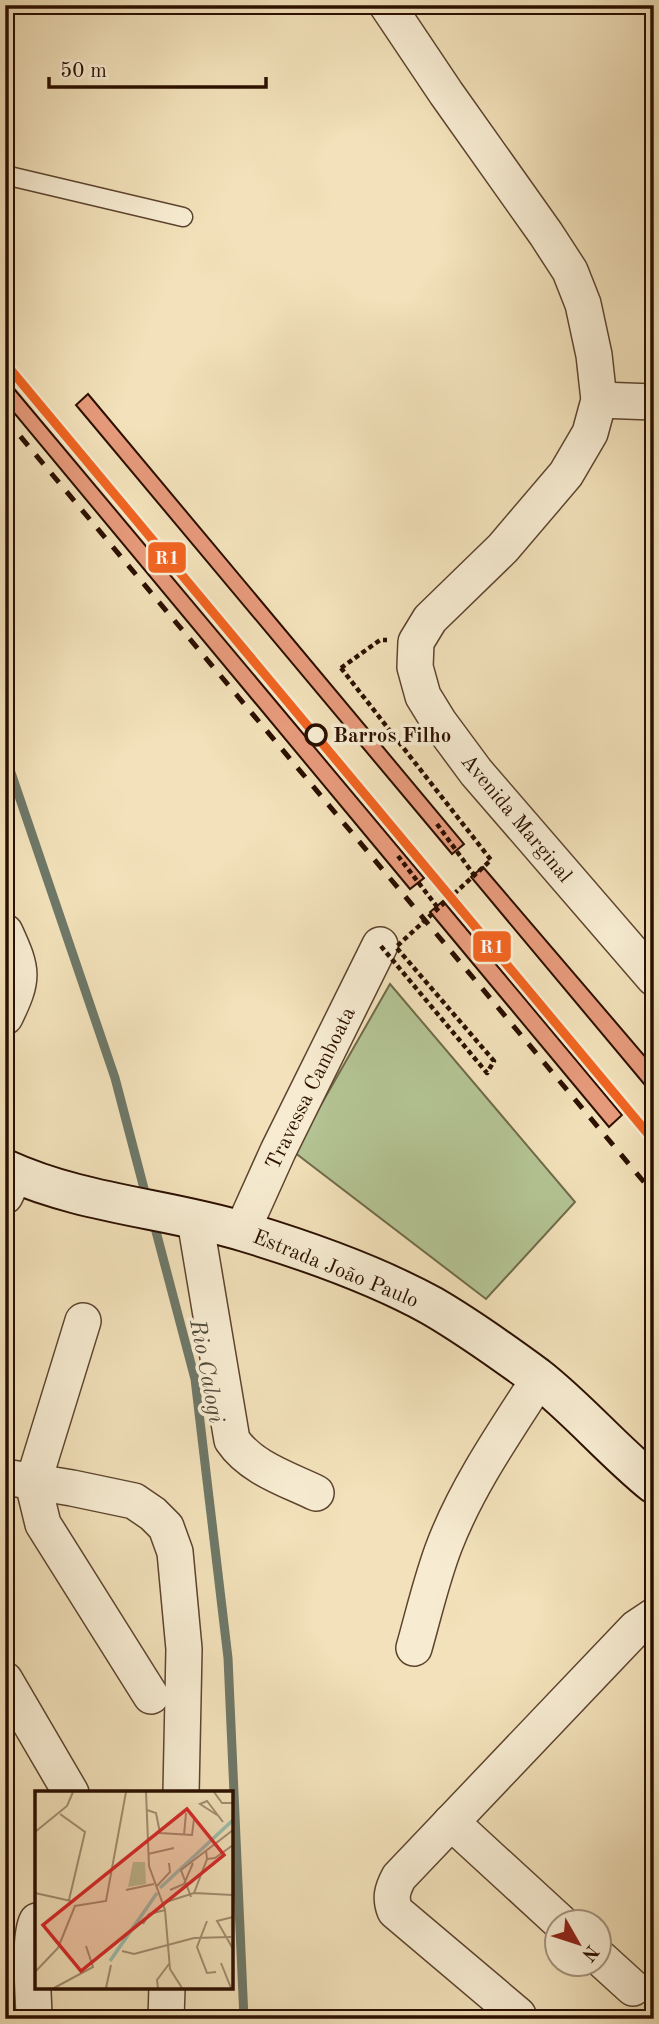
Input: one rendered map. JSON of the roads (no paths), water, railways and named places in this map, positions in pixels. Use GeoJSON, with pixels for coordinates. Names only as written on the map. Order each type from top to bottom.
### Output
{"type":"FeatureCollection","features":[{"type":"Feature","properties":{"kind":"main road","name":"Estrada João Paulo"},"geometry":{"type":"LineString","coordinates":[[9,1179],[242,1231],[307,1252],[431,1306],[539,1379],[654,1484]]}},
{"type":"Feature","properties":{"kind":"street"},"geometry":{"type":"LineString","coordinates":[[387,5],[570,271],[583,304],[594,355],[599,400],[654,402]]}},
{"type":"Feature","properties":{"kind":"street","name":"Avenida Marginal"},"geometry":{"type":"LineString","coordinates":[[599,400],[590,433],[566,474],[503,548],[430,619],[416,642],[415,667],[423,696],[476,772],[654,978]]}},
{"type":"Feature","properties":{"kind":"street"},"geometry":{"type":"LineString","coordinates":[[5,932],[20,968],[20,981],[5,1017]]}},
{"type":"Feature","properties":{"kind":"street","name":"Travessa Camboata"},"geometry":{"type":"LineString","coordinates":[[242,1231],[278,1151],[380,946]]}},
{"type":"Feature","properties":{"kind":"street"},"geometry":{"type":"LineString","coordinates":[[185,1218],[232,1440],[240,1452],[251,1461],[316,1493]]}},
{"type":"Feature","properties":{"kind":"street"},"geometry":{"type":"LineString","coordinates":[[19,1480],[83,1321]]}},
{"type":"Feature","properties":{"kind":"street"},"geometry":{"type":"LineString","coordinates":[[414,1648],[445,1545],[465,1500],[489,1456],[539,1379]]}},
{"type":"Feature","properties":{"kind":"street"},"geometry":{"type":"LineString","coordinates":[[19,1480],[72,1488],[134,1502],[153,1514],[166,1527],[175,1552],[184,1649],[181,1791]]}},
{"type":"Feature","properties":{"kind":"street"},"geometry":{"type":"LineString","coordinates":[[19,1480],[43,1524],[151,1696]]}},
{"type":"Feature","properties":{"kind":"street"},"geometry":{"type":"LineString","coordinates":[[517,2015],[395,1911],[391,1900],[393,1888],[399,1877],[636,1628],[654,1616]]}},
{"type":"Feature","properties":{"kind":"street"},"geometry":{"type":"LineString","coordinates":[[5,1680],[70,1791]]}},
{"type":"Feature","properties":{"kind":"street"},"geometry":{"type":"LineString","coordinates":[[452,1822],[546,1909]]}},
{"type":"Feature","properties":{"kind":"street"},"geometry":{"type":"LineString","coordinates":[[25,1938],[34,2019]]}},
{"type":"Feature","properties":{"kind":"street"},"geometry":{"type":"LineString","coordinates":[[614,1971],[633,1988]]}},
{"type":"Feature","properties":{"kind":"street"},"geometry":{"type":"LineString","coordinates":[[166,2019],[167,1989]]}},
{"type":"Feature","properties":{"kind":"lane"},"geometry":{"type":"LineString","coordinates":[[5,175],[183,217]]}},
{"type":"Feature","properties":{"kind":"waterway","name":"Rio Calogi"},"geometry":{"type":"LineString","coordinates":[[5,755],[115,1078],[147,1200]]}},
{"type":"Feature","properties":{"kind":"waterway","name":"Rio Calogi"},"geometry":{"type":"LineString","coordinates":[[153,1220],[195,1379],[228,1658],[244,2019]]}},
{"type":"Feature","properties":{"kind":"railway"},"geometry":{"type":"LineString","coordinates":[[5,418],[654,1194]]}},
{"type":"Feature","properties":{"kind":"place","name":"Barros Filho"},"geometry":{"type":"Point","coordinates":[316,735]}}]}
